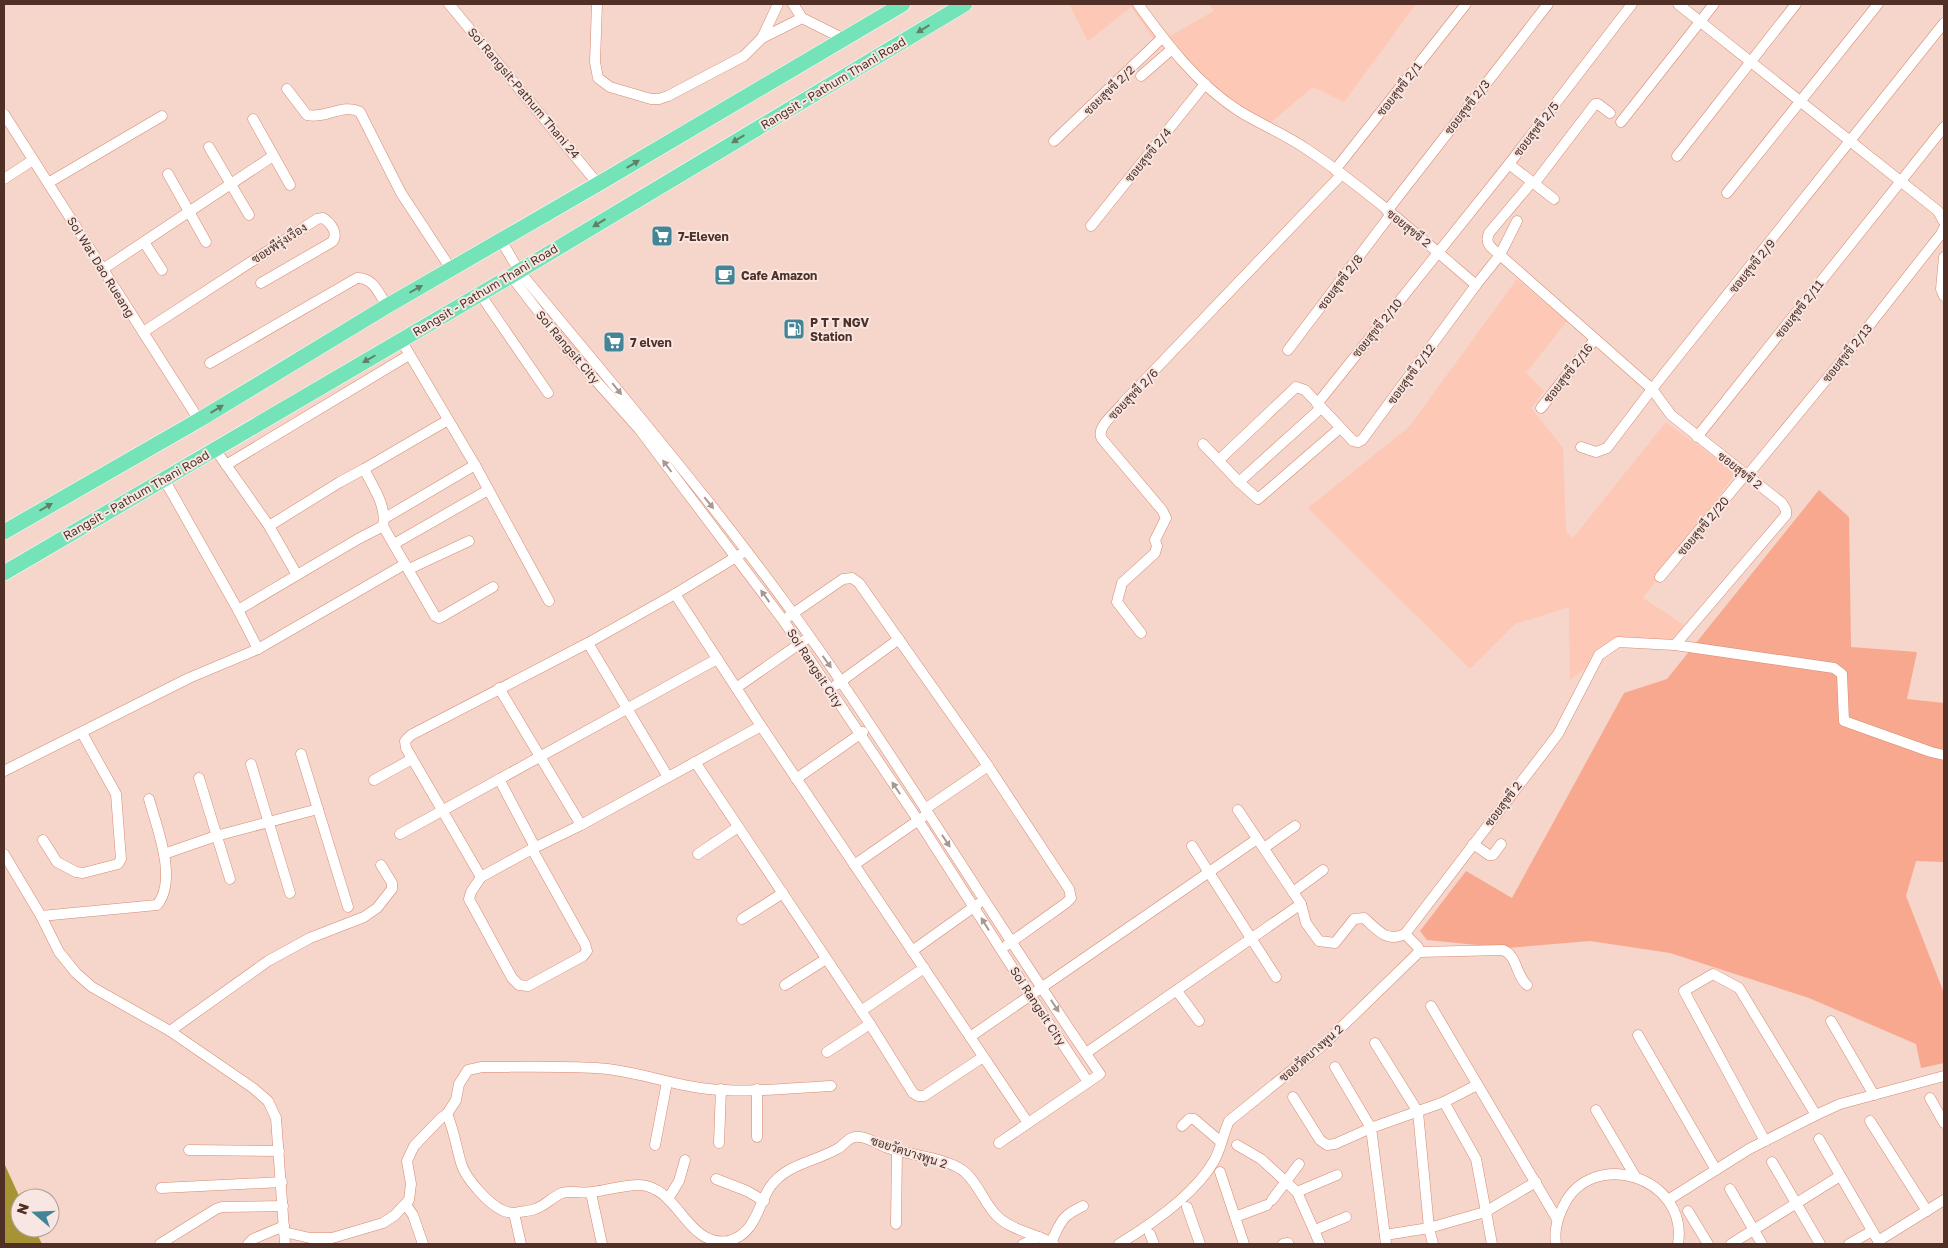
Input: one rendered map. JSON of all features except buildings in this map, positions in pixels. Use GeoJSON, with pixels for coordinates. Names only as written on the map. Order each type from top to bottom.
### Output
{"type":"FeatureCollection","features":[{"type":"Feature","properties":{"kind":"main road"},"geometry":{"type":"LineString","coordinates":[[4,532],[199,420],[387,306],[903,4]]}},
{"type":"Feature","properties":{"kind":"main road","name":"Rangsit - Pathum Thani Road"},"geometry":{"type":"LineString","coordinates":[[4,573],[480,294],[965,4]]}},
{"type":"Feature","properties":{"kind":"street","name":"Soi Rangsit-Pathum Thani 24"},"geometry":{"type":"LineString","coordinates":[[449,4],[598,184]]}},
{"type":"Feature","properties":{"kind":"street"},"geometry":{"type":"LineString","coordinates":[[597,4],[595,62],[598,78],[610,87],[652,99],[668,96],[744,56],[762,38],[802,18]]}},
{"type":"Feature","properties":{"kind":"street"},"geometry":{"type":"LineString","coordinates":[[762,38],[778,4]]}},
{"type":"Feature","properties":{"kind":"street"},"geometry":{"type":"LineString","coordinates":[[793,4],[802,18],[844,39]]}},
{"type":"Feature","properties":{"kind":"street","name":"ซอยสุขขี 2"},"geometry":{"type":"LineString","coordinates":[[1138,4],[1162,38],[1205,84],[1239,111],[1304,147],[1338,172],[1476,285]]}},
{"type":"Feature","properties":{"kind":"street","name":"ซอยสุขขี 2/3"},"geometry":{"type":"LineString","coordinates":[[1389,212],[1548,4]]}},
{"type":"Feature","properties":{"kind":"street","name":"ซอยสุขขี 2/5"},"geometry":{"type":"LineString","coordinates":[[1438,252],[1509,164],[1632,4]]}},
{"type":"Feature","properties":{"kind":"street"},"geometry":{"type":"LineString","coordinates":[[1678,4],[1938,211],[1944,222]]}},
{"type":"Feature","properties":{"kind":"street"},"geometry":{"type":"LineString","coordinates":[[1621,122],[1714,4]]}},
{"type":"Feature","properties":{"kind":"street"},"geometry":{"type":"LineString","coordinates":[[1677,156],[1796,4]]}},
{"type":"Feature","properties":{"kind":"street"},"geometry":{"type":"LineString","coordinates":[[1727,193],[1878,4]]}},
{"type":"Feature","properties":{"kind":"street","name":"ซอยสุขขี 2/1"},"geometry":{"type":"LineString","coordinates":[[1338,172],[1464,6]]}},
{"type":"Feature","properties":{"kind":"street","name":"ซอยสุขขี 2/9"},"geometry":{"type":"LineString","coordinates":[[1581,447],[1596,452],[1607,448],[1944,23]]}},
{"type":"Feature","properties":{"kind":"street","name":"ซอยสุขขี 2/2"},"geometry":{"type":"LineString","coordinates":[[1054,141],[1162,38]]}},
{"type":"Feature","properties":{"kind":"street"},"geometry":{"type":"LineString","coordinates":[[1141,76],[1172,49]]}},
{"type":"Feature","properties":{"kind":"street","name":"ซอยสุขขี 2/4"},"geometry":{"type":"LineString","coordinates":[[1091,226],[1205,84]]}},
{"type":"Feature","properties":{"kind":"street"},"geometry":{"type":"LineString","coordinates":[[287,89],[307,115],[316,117],[346,108],[360,112],[401,193],[451,269]]}},
{"type":"Feature","properties":{"kind":"street"},"geometry":{"type":"LineString","coordinates":[[1533,183],[1595,104],[1610,114]]}},
{"type":"Feature","properties":{"kind":"street","name":"Soi Wat Dao Rueang"},"geometry":{"type":"LineString","coordinates":[[4,114],[199,420]]}},
{"type":"Feature","properties":{"kind":"street"},"geometry":{"type":"LineString","coordinates":[[48,183],[162,116]]}},
{"type":"Feature","properties":{"kind":"street"},"geometry":{"type":"LineString","coordinates":[[253,119],[290,185]]}},
{"type":"Feature","properties":{"kind":"street","name":"ซอยสุขขี 2/11"},"geometry":{"type":"LineString","coordinates":[[1698,437],[1944,126]]}},
{"type":"Feature","properties":{"kind":"street"},"geometry":{"type":"LineString","coordinates":[[209,147],[249,215]]}},
{"type":"Feature","properties":{"kind":"street"},"geometry":{"type":"LineString","coordinates":[[103,269],[273,156]]}},
{"type":"Feature","properties":{"kind":"street"},"geometry":{"type":"LineString","coordinates":[[4,178],[33,160]]}},
{"type":"Feature","properties":{"kind":"street"},"geometry":{"type":"LineString","coordinates":[[1509,164],[1554,199]]}},
{"type":"Feature","properties":{"kind":"street","name":"ซอยสุขขี 2/6"},"geometry":{"type":"LineString","coordinates":[[1141,633],[1117,602],[1118,595],[1122,583],[1155,553],[1157,546],[1155,540],[1166,518],[1162,510],[1102,439],[1100,435],[1101,429],[1338,172]]}},
{"type":"Feature","properties":{"kind":"street"},"geometry":{"type":"LineString","coordinates":[[168,174],[206,242]]}},
{"type":"Feature","properties":{"kind":"street","name":"ซอยสุขขี 2"},"geometry":{"type":"LineString","coordinates":[[1407,936],[1558,734],[1599,655],[1618,642],[1675,645],[1786,515],[1786,510],[1782,503],[1671,415],[1652,389],[1488,244],[1489,233],[1533,183]]}},
{"type":"Feature","properties":{"kind":"street","name":"ซอยสุขขี 2/8"},"geometry":{"type":"LineString","coordinates":[[1288,350],[1389,212]]}},
{"type":"Feature","properties":{"kind":"street","name":"ซอยพีรุ่งเรือง"},"geometry":{"type":"LineString","coordinates":[[143,332],[317,219],[323,218],[328,222],[335,234],[332,242],[261,283]]}},
{"type":"Feature","properties":{"kind":"street"},"geometry":{"type":"LineString","coordinates":[[1476,285],[1500,255],[1517,221]]}},
{"type":"Feature","properties":{"kind":"street","name":"ซอยสุขขี 2/13"},"geometry":{"type":"LineString","coordinates":[[1746,476],[1943,235]]}},
{"type":"Feature","properties":{"kind":"street"},"geometry":{"type":"LineString","coordinates":[[501,240],[515,273]]}},
{"type":"Feature","properties":{"kind":"street"},"geometry":{"type":"LineString","coordinates":[[144,242],[162,270]]}},
{"type":"Feature","properties":{"kind":"street","name":"ซอยสุขขี 2/10"},"geometry":{"type":"LineString","coordinates":[[1239,482],[1319,406],[1438,252]]}},
{"type":"Feature","properties":{"kind":"street"},"geometry":{"type":"LineString","coordinates":[[1944,257],[1941,289],[1944,296]]}},
{"type":"Feature","properties":{"kind":"street","name":"Soi Rangsit City"},"geometry":{"type":"LineString","coordinates":[[515,273],[635,411],[747,550],[841,681],[1100,1074],[1088,1082],[918,820],[859,735],[784,620],[639,429],[565,346],[515,273]]}},
{"type":"Feature","properties":{"kind":"street"},"geometry":{"type":"LineString","coordinates":[[210,363],[357,278],[369,280],[387,306]]}},
{"type":"Feature","properties":{"kind":"street","name":"ซอยสุขขี 2/12"},"geometry":{"type":"LineString","coordinates":[[1340,428],[1353,441],[1358,442],[1362,440],[1476,285]]}},
{"type":"Feature","properties":{"kind":"street"},"geometry":{"type":"LineString","coordinates":[[480,294],[548,393]]}},
{"type":"Feature","properties":{"kind":"street","name":"ซอยสุขขี 2/16"},"geometry":{"type":"LineString","coordinates":[[1540,408],[1595,339]]}},
{"type":"Feature","properties":{"kind":"street"},"geometry":{"type":"LineString","coordinates":[[401,340],[474,465],[549,601]]}},
{"type":"Feature","properties":{"kind":"street"},"geometry":{"type":"LineString","coordinates":[[226,465],[409,355]]}},
{"type":"Feature","properties":{"kind":"street"},"geometry":{"type":"LineString","coordinates":[[1203,444],[1218,460],[1239,482],[1258,499],[1340,428],[1305,390],[1296,387],[1218,460]]}},
{"type":"Feature","properties":{"kind":"street"},"geometry":{"type":"LineString","coordinates":[[269,526],[340,482],[448,420]]}},
{"type":"Feature","properties":{"kind":"street"},"geometry":{"type":"LineString","coordinates":[[215,449],[269,526],[296,575]]}},
{"type":"Feature","properties":{"kind":"street"},"geometry":{"type":"LineString","coordinates":[[238,610],[474,465]]}},
{"type":"Feature","properties":{"kind":"street"},"geometry":{"type":"LineString","coordinates":[[364,469],[383,509],[384,522],[394,544],[435,616],[439,618],[493,587]]}},
{"type":"Feature","properties":{"kind":"street","name":"ซอยสุขขี 2/20"},"geometry":{"type":"LineString","coordinates":[[1660,576],[1746,476]]}},
{"type":"Feature","properties":{"kind":"street"},"geometry":{"type":"LineString","coordinates":[[164,479],[258,649]]}},
{"type":"Feature","properties":{"kind":"street"},"geometry":{"type":"LineString","coordinates":[[394,544],[488,490]]}},
{"type":"Feature","properties":{"kind":"street"},"geometry":{"type":"LineString","coordinates":[[4,771],[189,678],[258,649],[407,567],[470,541]]}},
{"type":"Feature","properties":{"kind":"street"},"geometry":{"type":"LineString","coordinates":[[481,877],[406,748],[406,741],[411,734],[588,643],[675,594],[747,550]]}},
{"type":"Feature","properties":{"kind":"street"},"geometry":{"type":"LineString","coordinates":[[784,620],[843,579],[852,578],[859,583],[988,766],[1069,890],[1071,898],[1001,950]]}},
{"type":"Feature","properties":{"kind":"street"},"geometry":{"type":"LineString","coordinates":[[675,594],[796,779],[1028,1123]]}},
{"type":"Feature","properties":{"kind":"street"},"geometry":{"type":"LineString","coordinates":[[736,688],[809,637]]}},
{"type":"Feature","properties":{"kind":"street"},"geometry":{"type":"LineString","coordinates":[[829,689],[899,638]]}},
{"type":"Feature","properties":{"kind":"street"},"geometry":{"type":"LineString","coordinates":[[588,643],[668,778]]}},
{"type":"Feature","properties":{"kind":"street"},"geometry":{"type":"LineString","coordinates":[[1675,645],[1834,668],[1842,674],[1844,721],[1944,755]]}},
{"type":"Feature","properties":{"kind":"street"},"geometry":{"type":"LineString","coordinates":[[400,834],[717,659]]}},
{"type":"Feature","properties":{"kind":"street"},"geometry":{"type":"LineString","coordinates":[[499,688],[581,825]]}},
{"type":"Feature","properties":{"kind":"street"},"geometry":{"type":"LineString","coordinates":[[499,779],[533,848],[585,944],[586,951],[583,956],[528,986],[519,985],[512,978],[469,899],[470,892],[481,877],[533,848],[581,825],[761,726]]}},
{"type":"Feature","properties":{"kind":"street"},"geometry":{"type":"LineString","coordinates":[[796,779],[871,727]]}},
{"type":"Feature","properties":{"kind":"street"},"geometry":{"type":"LineString","coordinates":[[43,840],[57,862],[76,872],[83,873],[118,864],[121,859],[116,794],[82,733]]}},
{"type":"Feature","properties":{"kind":"street"},"geometry":{"type":"LineString","coordinates":[[301,754],[348,907]]}},
{"type":"Feature","properties":{"kind":"street"},"geometry":{"type":"LineString","coordinates":[[374,780],[412,758]]}},
{"type":"Feature","properties":{"kind":"street"},"geometry":{"type":"LineString","coordinates":[[695,762],[914,1093],[918,1096],[924,1096],[983,1057]]}},
{"type":"Feature","properties":{"kind":"street"},"geometry":{"type":"LineString","coordinates":[[250,764],[290,892]]}},
{"type":"Feature","properties":{"kind":"street"},"geometry":{"type":"LineString","coordinates":[[854,865],[918,820],[926,811],[988,766]]}},
{"type":"Feature","properties":{"kind":"street"},"geometry":{"type":"LineString","coordinates":[[198,778],[230,879]]}},
{"type":"Feature","properties":{"kind":"street"},"geometry":{"type":"LineString","coordinates":[[41,916],[157,905],[165,893],[164,854],[149,799]]}},
{"type":"Feature","properties":{"kind":"street"},"geometry":{"type":"LineString","coordinates":[[164,854],[216,836],[318,809]]}},
{"type":"Feature","properties":{"kind":"street"},"geometry":{"type":"LineString","coordinates":[[1238,810],[1301,904],[1306,923],[1319,941],[1327,944],[1335,943],[1354,919],[1364,918],[1387,937],[1407,936],[1418,949],[1503,950],[1508,952],[1523,980],[1528,984]]}},
{"type":"Feature","properties":{"kind":"street"},"geometry":{"type":"LineString","coordinates":[[970,1037],[1209,872],[1295,826]]}},
{"type":"Feature","properties":{"kind":"street"},"geometry":{"type":"LineString","coordinates":[[698,854],[738,827]]}},
{"type":"Feature","properties":{"kind":"street"},"geometry":{"type":"LineString","coordinates":[[1474,845],[1486,854],[1493,854],[1501,844]]}},
{"type":"Feature","properties":{"kind":"street"},"geometry":{"type":"LineString","coordinates":[[1192,846],[1276,977]]}},
{"type":"Feature","properties":{"kind":"street"},"geometry":{"type":"LineString","coordinates":[[4,854],[41,916],[59,952],[76,973],[92,987],[170,1031],[253,1088],[268,1101],[276,1118],[285,1244]]}},
{"type":"Feature","properties":{"kind":"street"},"geometry":{"type":"LineString","coordinates":[[170,1031],[268,961],[310,938],[364,917],[377,908],[392,889],[392,883],[381,864]]}},
{"type":"Feature","properties":{"kind":"street"},"geometry":{"type":"LineString","coordinates":[[1293,892],[1324,870]]}},
{"type":"Feature","properties":{"kind":"street"},"geometry":{"type":"LineString","coordinates":[[742,919],[783,894]]}},
{"type":"Feature","properties":{"kind":"street"},"geometry":{"type":"LineString","coordinates":[[912,950],[985,899]]}},
{"type":"Feature","properties":{"kind":"street"},"geometry":{"type":"LineString","coordinates":[[1086,1054],[1301,904]]}},
{"type":"Feature","properties":{"kind":"street","name":"ซอยวัดบางพูน 2"},"geometry":{"type":"LineString","coordinates":[[1119,1244],[1170,1208],[1200,1181],[1214,1160],[1229,1121],[1323,1045],[1418,949]]}},
{"type":"Feature","properties":{"kind":"street"},"geometry":{"type":"LineString","coordinates":[[785,985],[826,958]]}},
{"type":"Feature","properties":{"kind":"street"},"geometry":{"type":"LineString","coordinates":[[861,1011],[924,968]]}},
{"type":"Feature","properties":{"kind":"street"},"geometry":{"type":"LineString","coordinates":[[1765,1141],[1684,991],[1712,974],[1739,988],[1816,1115]]}},
{"type":"Feature","properties":{"kind":"street"},"geometry":{"type":"LineString","coordinates":[[1177,991],[1199,1021]]}},
{"type":"Feature","properties":{"kind":"street"},"geometry":{"type":"LineString","coordinates":[[1431,1006],[1557,1219]]}},
{"type":"Feature","properties":{"kind":"street"},"geometry":{"type":"LineString","coordinates":[[1831,1021],[1874,1095]]}},
{"type":"Feature","properties":{"kind":"street"},"geometry":{"type":"LineString","coordinates":[[827,1052],[870,1024]]}},
{"type":"Feature","properties":{"kind":"street"},"geometry":{"type":"LineString","coordinates":[[1638,1035],[1716,1170]]}},
{"type":"Feature","properties":{"kind":"street"},"geometry":{"type":"LineString","coordinates":[[1375,1043],[1418,1112],[1429,1228],[1433,1244]]}},
{"type":"Feature","properties":{"kind":"street"},"geometry":{"type":"LineString","coordinates":[[248,1244],[254,1239],[284,1229],[310,1238],[332,1238],[383,1223],[406,1205],[409,1200],[412,1184],[408,1161],[414,1146],[447,1114],[456,1100],[459,1084],[468,1070],[482,1067],[597,1068],[641,1074],[677,1084],[721,1089],[757,1090],[831,1086]]}},
{"type":"Feature","properties":{"kind":"street"},"geometry":{"type":"LineString","coordinates":[[1335,1067],[1371,1128],[1386,1240],[1485,1212],[1536,1182]]}},
{"type":"Feature","properties":{"kind":"street"},"geometry":{"type":"LineString","coordinates":[[1668,1200],[1749,1149],[1840,1104],[1944,1076]]}},
{"type":"Feature","properties":{"kind":"street"},"geometry":{"type":"LineString","coordinates":[[655,1145],[667,1082]]}},
{"type":"Feature","properties":{"kind":"street"},"geometry":{"type":"LineString","coordinates":[[999,1143],[1088,1082]]}},
{"type":"Feature","properties":{"kind":"street"},"geometry":{"type":"LineString","coordinates":[[1293,1097],[1320,1140],[1326,1145],[1335,1144],[1371,1128],[1444,1102],[1477,1085]]}},
{"type":"Feature","properties":{"kind":"street"},"geometry":{"type":"LineString","coordinates":[[719,1143],[721,1089]]}},
{"type":"Feature","properties":{"kind":"street"},"geometry":{"type":"LineString","coordinates":[[757,1090],[757,1137]]}},
{"type":"Feature","properties":{"kind":"street"},"geometry":{"type":"LineString","coordinates":[[1930,1098],[1944,1123]]}},
{"type":"Feature","properties":{"kind":"street"},"geometry":{"type":"LineString","coordinates":[[1444,1102],[1476,1160],[1492,1244]]}},
{"type":"Feature","properties":{"kind":"street"},"geometry":{"type":"LineString","coordinates":[[1596,1110],[1635,1176]]}},
{"type":"Feature","properties":{"kind":"street"},"geometry":{"type":"LineString","coordinates":[[447,1114],[453,1128],[461,1165],[471,1181],[492,1204],[506,1212],[514,1213],[521,1244]]}},
{"type":"Feature","properties":{"kind":"street"},"geometry":{"type":"LineString","coordinates":[[1182,1126],[1189,1119],[1194,1119],[1221,1142]]}},
{"type":"Feature","properties":{"kind":"street"},"geometry":{"type":"LineString","coordinates":[[1870,1121],[1927,1211]]}},
{"type":"Feature","properties":{"kind":"street","name":"ซอยวัดบางพูน 2"},"geometry":{"type":"LineString","coordinates":[[514,1213],[536,1209],[562,1193],[591,1193],[640,1185],[654,1188],[670,1197],[696,1234],[715,1243],[730,1241],[740,1235],[754,1222],[763,1200],[778,1178],[797,1164],[837,1149],[849,1138],[858,1136],[964,1171],[972,1179],[998,1217],[1016,1228],[1053,1241]]}},
{"type":"Feature","properties":{"kind":"street"},"geometry":{"type":"LineString","coordinates":[[1819,1139],[1879,1243],[1944,1200]]}},
{"type":"Feature","properties":{"kind":"street"},"geometry":{"type":"LineString","coordinates":[[1237,1145],[1261,1158],[1297,1192],[1320,1244]]}},
{"type":"Feature","properties":{"kind":"street"},"geometry":{"type":"LineString","coordinates":[[189,1150],[279,1151]]}},
{"type":"Feature","properties":{"kind":"street"},"geometry":{"type":"LineString","coordinates":[[896,1224],[898,1150]]}},
{"type":"Feature","properties":{"kind":"street"},"geometry":{"type":"LineString","coordinates":[[670,1197],[679,1181],[685,1160]]}},
{"type":"Feature","properties":{"kind":"street"},"geometry":{"type":"LineString","coordinates":[[1772,1162],[1820,1244]]}},
{"type":"Feature","properties":{"kind":"street"},"geometry":{"type":"LineString","coordinates":[[1235,1216],[1269,1202],[1299,1164]]}},
{"type":"Feature","properties":{"kind":"street"},"geometry":{"type":"LineString","coordinates":[[1220,1172],[1244,1244]]}},
{"type":"Feature","properties":{"kind":"street"},"geometry":{"type":"LineString","coordinates":[[1556,1244],[1557,1219],[1566,1201],[1579,1187],[1596,1177],[1616,1174],[1635,1176],[1653,1185],[1668,1200],[1676,1217],[1679,1237],[1678,1244]]}},
{"type":"Feature","properties":{"kind":"street"},"geometry":{"type":"LineString","coordinates":[[1297,1192],[1337,1175]]}},
{"type":"Feature","properties":{"kind":"street"},"geometry":{"type":"LineString","coordinates":[[1730,1244],[1840,1176]]}},
{"type":"Feature","properties":{"kind":"street"},"geometry":{"type":"LineString","coordinates":[[716,1179],[748,1191],[763,1200]]}},
{"type":"Feature","properties":{"kind":"street"},"geometry":{"type":"LineString","coordinates":[[160,1188],[282,1182]]}},
{"type":"Feature","properties":{"kind":"street"},"geometry":{"type":"LineString","coordinates":[[1730,1189],[1762,1244]]}},
{"type":"Feature","properties":{"kind":"street"},"geometry":{"type":"LineString","coordinates":[[591,1193],[602,1244]]}},
{"type":"Feature","properties":{"kind":"street"},"geometry":{"type":"LineString","coordinates":[[406,1205],[413,1215],[423,1244]]}},
{"type":"Feature","properties":{"kind":"street"},"geometry":{"type":"LineString","coordinates":[[160,1244],[222,1207],[283,1206]]}},
{"type":"Feature","properties":{"kind":"street"},"geometry":{"type":"LineString","coordinates":[[1053,1241],[1061,1221],[1067,1214],[1083,1206]]}},
{"type":"Feature","properties":{"kind":"street"},"geometry":{"type":"LineString","coordinates":[[1186,1206],[1200,1244]]}},
{"type":"Feature","properties":{"kind":"street"},"geometry":{"type":"LineString","coordinates":[[1688,1211],[1708,1244]]}},
{"type":"Feature","properties":{"kind":"street"},"geometry":{"type":"LineString","coordinates":[[1315,1230],[1346,1217]]}},
{"type":"Feature","properties":{"kind":"street"},"geometry":{"type":"LineString","coordinates":[[1849,1244],[1872,1231]]}},
{"type":"Feature","properties":{"kind":"street"},"geometry":{"type":"LineString","coordinates":[[1023,1244],[1038,1237]]}},
{"type":"Feature","properties":{"kind":"shaded area"},"geometry":{"type":"Polygon","coordinates":[[[1069,4],[1142,4],[1170,36],[1214,11],[1209,4],[1416,4],[1344,102],[1313,87],[1266,126],[1228,107],[1152,37],[1131,7],[1088,41],[1069,4]]]}},
{"type":"Feature","properties":{"kind":"shaded area"},"geometry":{"type":"Polygon","coordinates":[[[1517,279],[1567,321],[1526,373],[1544,391],[1531,408],[1563,448],[1566,532],[1573,538],[1666,422],[1736,473],[1643,598],[1684,625],[1674,640],[1622,637],[1592,654],[1587,667],[1570,680],[1569,607],[1515,624],[1470,669],[1308,508],[1409,427],[1517,279]]]}},
{"type":"Feature","properties":{"kind":"shaded area"},"geometry":{"type":"Polygon","coordinates":[[[1819,490],[1849,517],[1851,647],[1917,652],[1907,699],[1944,703],[1944,862],[1916,861],[1906,896],[1944,993],[1944,1063],[1921,1068],[1916,1044],[1809,998],[1670,953],[1590,941],[1507,948],[1427,940],[1420,931],[1466,871],[1512,898],[1624,693],[1667,679],[1819,490]]]}},
{"type":"Feature","properties":{"kind":"shaded area"},"geometry":{"type":"Polygon","coordinates":[[[4,1163],[15,1188],[10,1188],[10,1238],[39,1238],[42,1244],[4,1244],[4,1163]]]}},
{"type":"Feature","properties":{"kind":"place","name":"7-Eleven"},"geometry":{"type":"Point","coordinates":[662,236]}},
{"type":"Feature","properties":{"kind":"place","name":"Cafe Amazon"},"geometry":{"type":"Point","coordinates":[725,275]}},
{"type":"Feature","properties":{"kind":"place","name":"P T T NGV Station"},"geometry":{"type":"Point","coordinates":[794,329]}},
{"type":"Feature","properties":{"kind":"place","name":"7 elven"},"geometry":{"type":"Point","coordinates":[614,342]}}]}
